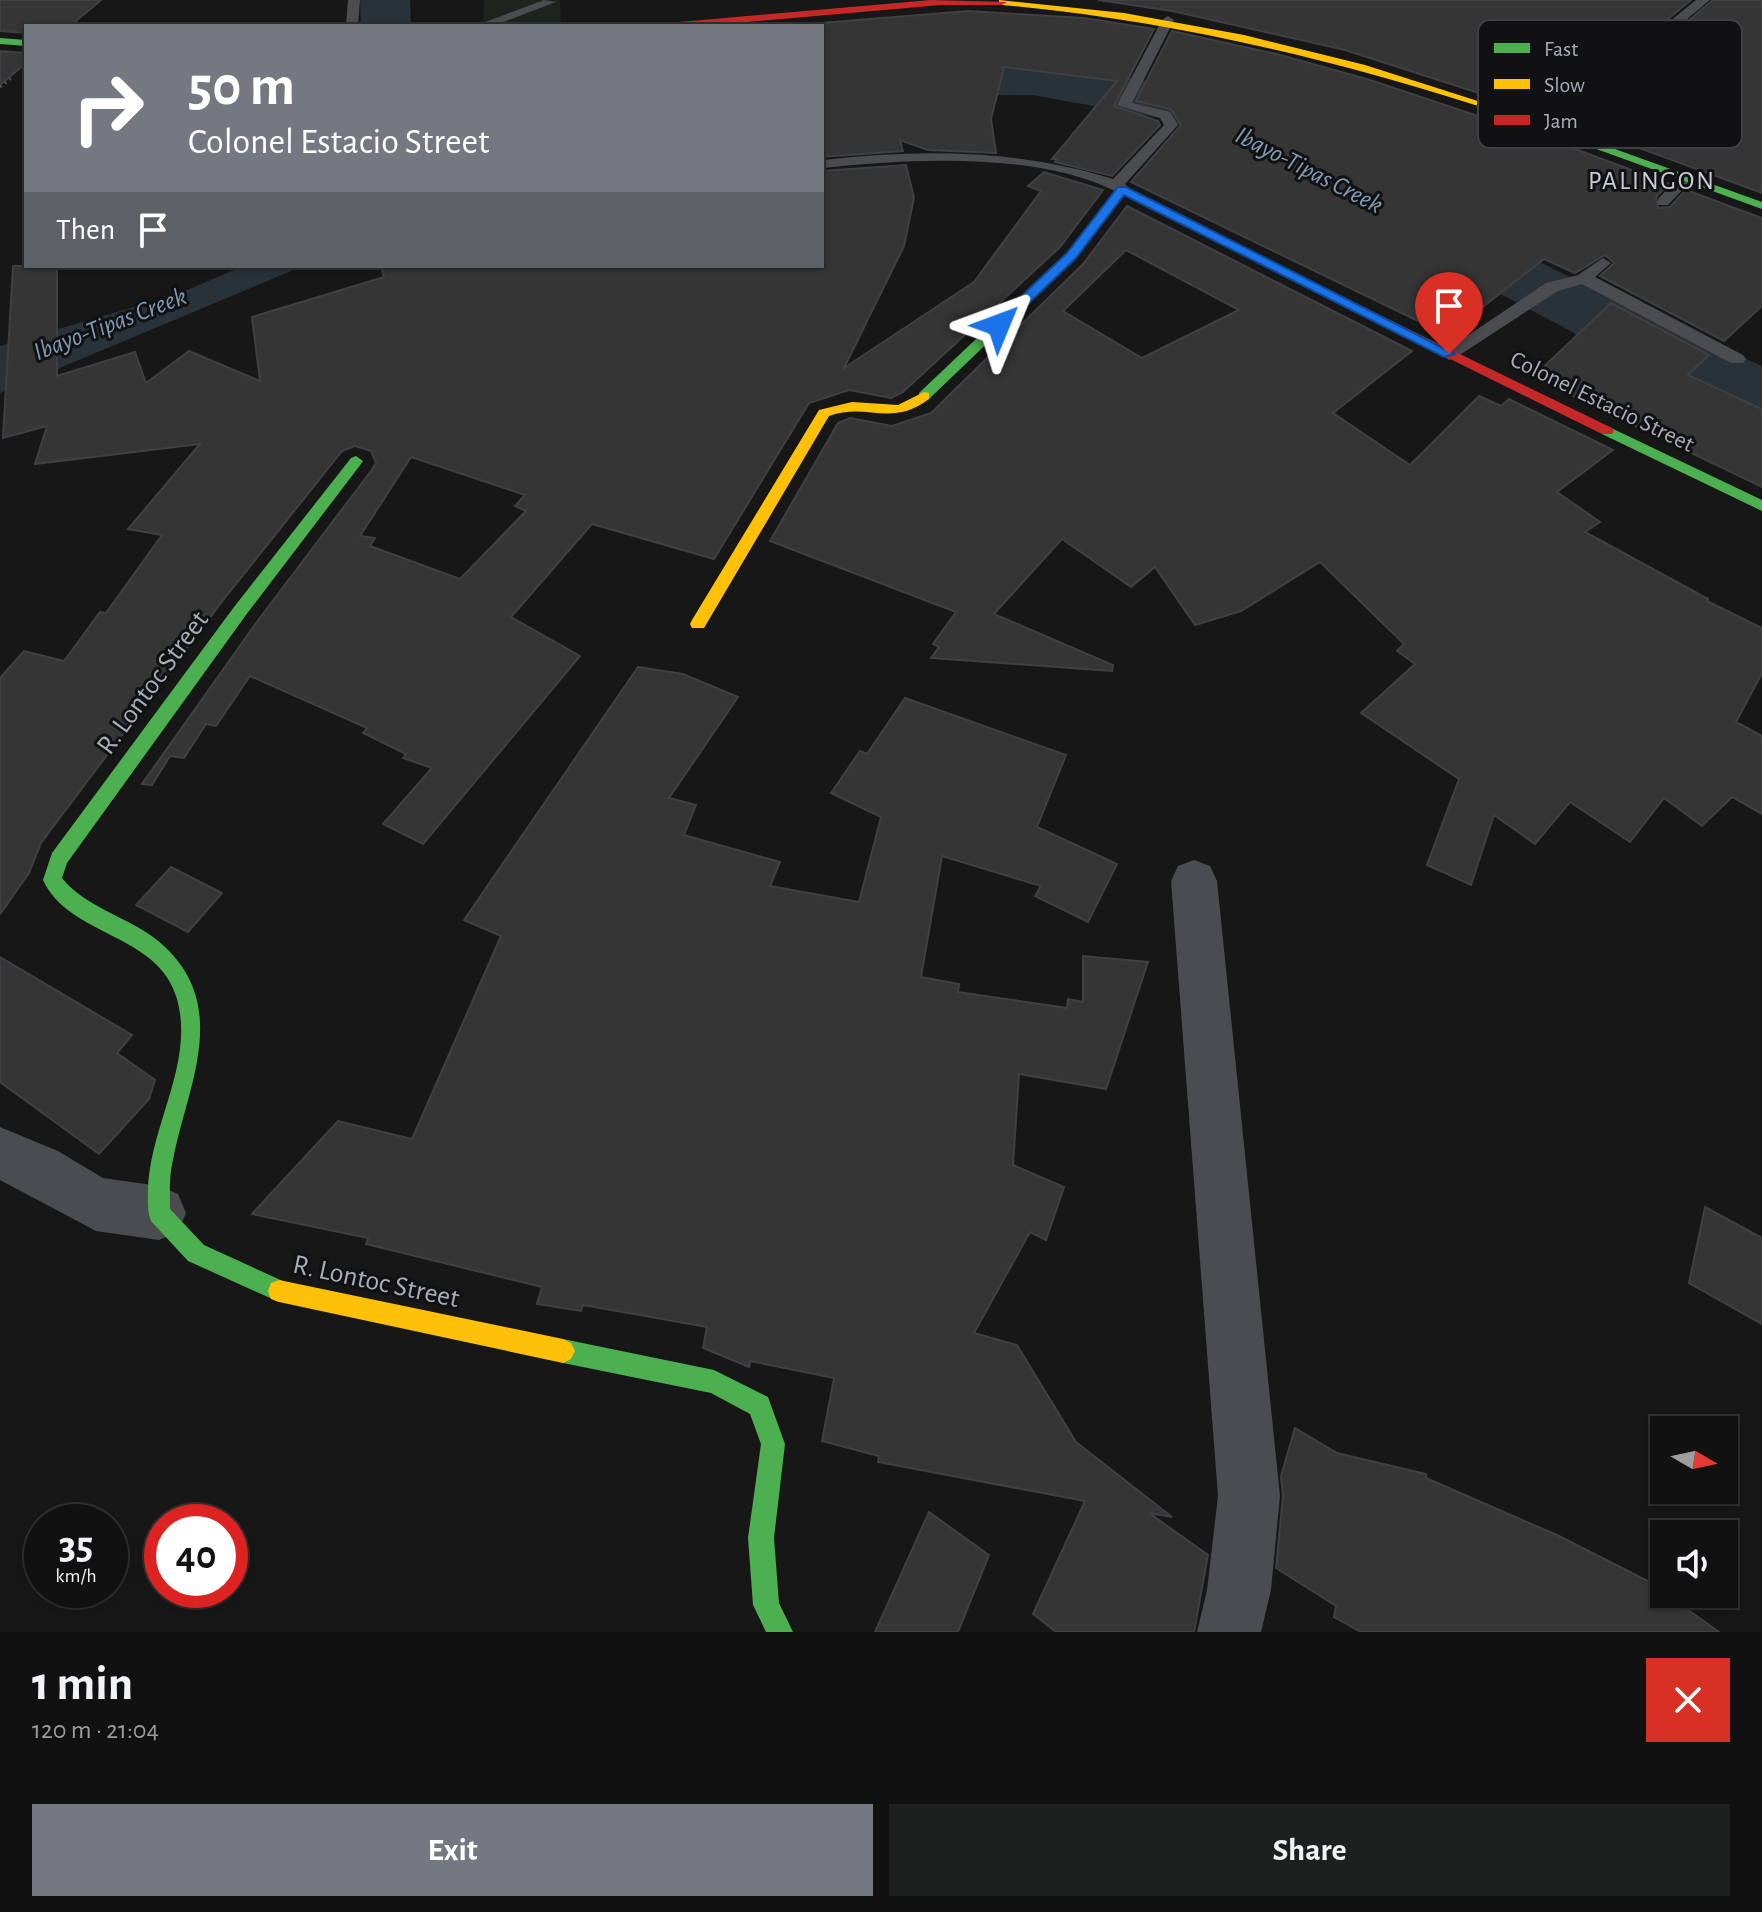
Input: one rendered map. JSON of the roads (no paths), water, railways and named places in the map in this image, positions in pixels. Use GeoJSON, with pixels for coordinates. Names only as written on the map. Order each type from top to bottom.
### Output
{"type":"FeatureCollection","features":[{"type":"Feature","properties":{"kind":"street"},"geometry":{"type":"LineString","coordinates":[[1168,20],[1179,0]]}},
{"type":"Feature","properties":{"kind":"street"},"geometry":{"type":"LineString","coordinates":[[693,24],[979,1],[1168,20],[1287,43],[1478,103]]}},
{"type":"Feature","properties":{"kind":"street"},"geometry":{"type":"LineString","coordinates":[[0,41],[24,43]]}},
{"type":"Feature","properties":{"kind":"street"},"geometry":{"type":"LineString","coordinates":[[1605,148],[1762,206]]}},
{"type":"Feature","properties":{"kind":"street"},"geometry":{"type":"LineString","coordinates":[[698,624],[824,413],[837,405],[854,402],[887,414],[904,412],[917,403],[1072,255],[1119,187]]}},
{"type":"Feature","properties":{"kind":"street","name":"Colonel Estacio Street"},"geometry":{"type":"LineString","coordinates":[[1119,187],[1449,354],[1762,506]]}},
{"type":"Feature","properties":{"kind":"street","name":"R. Lontoc Street"},"geometry":{"type":"LineString","coordinates":[[356,461],[240,611],[68,846],[59,859],[52,880],[65,899],[151,945],[178,974],[192,1010],[191,1052],[161,1161],[159,1213],[196,1253],[284,1293],[714,1382],[759,1406],[773,1444],[761,1538],[766,1605],[780,1632]]}},
{"type":"Feature","properties":{"kind":"street"},"geometry":{"type":"LineString","coordinates":[[1194,881],[1249,1496],[1239,1590],[1229,1632]]}},
{"type":"Feature","properties":{"kind":"street"},"geometry":{"type":"LineString","coordinates":[[0,1153],[39,1170],[96,1204],[159,1213]]}},
{"type":"Feature","properties":{"kind":"lane"},"geometry":{"type":"LineString","coordinates":[[352,24],[354,0]]}},
{"type":"Feature","properties":{"kind":"lane"},"geometry":{"type":"LineString","coordinates":[[1680,20],[1704,0]]}},
{"type":"Feature","properties":{"kind":"lane"},"geometry":{"type":"LineString","coordinates":[[486,24],[550,2]]}},
{"type":"Feature","properties":{"kind":"lane"},"geometry":{"type":"LineString","coordinates":[[479,10],[480,24]]}},
{"type":"Feature","properties":{"kind":"lane"},"geometry":{"type":"LineString","coordinates":[[824,164],[875,158],[994,159],[1053,167],[1119,187],[1171,125],[1171,119],[1165,115],[1124,105],[1168,20]]}},
{"type":"Feature","properties":{"kind":"lane"},"geometry":{"type":"LineString","coordinates":[[1663,202],[1686,178]]}},
{"type":"Feature","properties":{"kind":"lane"},"geometry":{"type":"LineString","coordinates":[[1449,354],[1552,287],[1584,278],[1603,263]]}},
{"type":"Feature","properties":{"kind":"lane"},"geometry":{"type":"LineString","coordinates":[[1584,278],[1737,359]]}},
{"type":"Feature","properties":{"kind":"water"},"geometry":{"type":"Polygon","coordinates":[[[239,268],[298,268],[0,393],[0,346],[175,295],[239,268]]]}},
{"type":"Feature","properties":{"kind":"waterway"},"geometry":{"type":"LineString","coordinates":[[385,0],[386,24]]}},
{"type":"Feature","properties":{"kind":"waterway","name":"Ibayo-Tipas Creek"},"geometry":{"type":"LineString","coordinates":[[824,93],[898,80],[1032,79],[1182,105],[1231,130]]}},
{"type":"Feature","properties":{"kind":"waterway","name":"Ibayo-Tipas Creek"},"geometry":{"type":"LineString","coordinates":[[1403,218],[1602,320],[1762,393]]}},
{"type":"Feature","properties":{"kind":"district","name":"PALINGON"},"geometry":{"type":"Point","coordinates":[1652,181]}}]}
